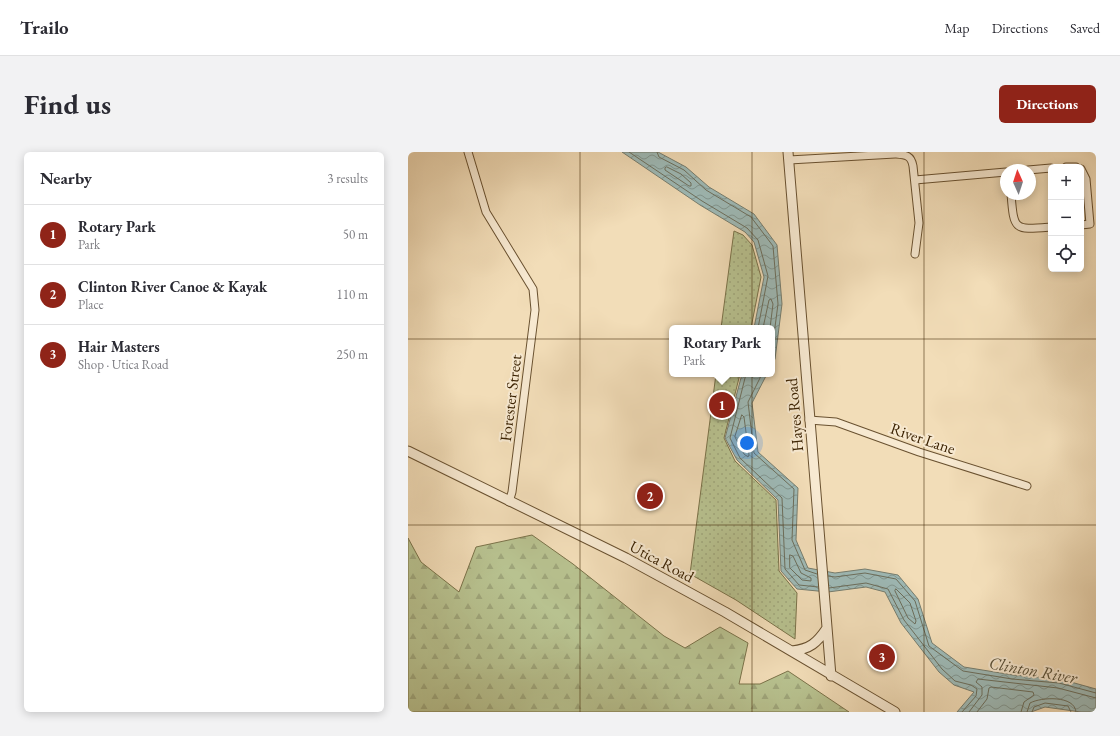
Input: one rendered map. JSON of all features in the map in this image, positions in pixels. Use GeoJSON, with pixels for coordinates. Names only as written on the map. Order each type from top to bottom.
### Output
{"type":"FeatureCollection","features":[{"type":"Feature","properties":{"kind":"street","name":"Forester Street"},"geometry":{"type":"LineString","coordinates":[[468,152],[486,212],[533,289],[535,297],[532,333],[512,492],[509,502]]}},
{"type":"Feature","properties":{"kind":"street"},"geometry":{"type":"LineString","coordinates":[[789,156],[905,154],[912,159],[919,229],[915,254]]}},
{"type":"Feature","properties":{"kind":"street","name":"Hayes Road"},"geometry":{"type":"LineString","coordinates":[[789,156],[809,420],[831,676]]}},
{"type":"Feature","properties":{"kind":"street"},"geometry":{"type":"LineString","coordinates":[[1036,169],[1048,168]]}},
{"type":"Feature","properties":{"kind":"street"},"geometry":{"type":"LineString","coordinates":[[915,180],[1000,173]]}},
{"type":"Feature","properties":{"kind":"street"},"geometry":{"type":"LineString","coordinates":[[1084,175],[1086,179],[1090,224],[1084,225]]}},
{"type":"Feature","properties":{"kind":"street"},"geometry":{"type":"LineString","coordinates":[[1012,200],[1013,220],[1018,226],[1024,229],[1048,227]]}},
{"type":"Feature","properties":{"kind":"street","name":"River Lane"},"geometry":{"type":"LineString","coordinates":[[809,420],[836,422],[919,452],[1027,486]]}},
{"type":"Feature","properties":{"kind":"street","name":"Utica Road"},"geometry":{"type":"LineString","coordinates":[[408,451],[509,502],[626,558],[792,651],[831,676],[895,712]]}},
{"type":"Feature","properties":{"kind":"street"},"geometry":{"type":"LineString","coordinates":[[792,651],[803,650],[815,644],[827,628]]}},
{"type":"Feature","properties":{"kind":"green space"},"geometry":{"type":"Polygon","coordinates":[[[734,231],[743,235],[752,245],[761,277],[752,325],[721,325],[734,231]]]}},
{"type":"Feature","properties":{"kind":"green space"},"geometry":{"type":"Polygon","coordinates":[[[716,377],[739,377],[724,438],[735,461],[776,500],[779,571],[797,593],[795,639],[736,600],[690,574],[716,377]]]}},
{"type":"Feature","properties":{"kind":"green space"},"geometry":{"type":"Polygon","coordinates":[[[532,535],[573,564],[664,636],[685,648],[720,627],[748,643],[739,684],[760,684],[788,671],[849,712],[408,712],[408,538],[421,562],[459,592],[476,547],[532,535]]]}},
{"type":"Feature","properties":{"kind":"water"},"geometry":{"type":"Polygon","coordinates":[[[622,152],[658,152],[686,167],[709,187],[754,214],[777,245],[782,304],[775,359],[775,325],[755,325],[764,277],[754,242],[745,232],[700,205],[622,152]]]}},
{"type":"Feature","properties":{"kind":"water"},"geometry":{"type":"Polygon","coordinates":[[[741,377],[765,377],[752,403],[758,452],[798,488],[796,540],[808,568],[835,573],[865,569],[898,575],[918,599],[932,643],[964,667],[1013,675],[1060,679],[1096,689],[1096,712],[1081,712],[1045,707],[1031,712],[957,712],[974,692],[954,685],[939,672],[901,623],[885,592],[866,587],[828,592],[797,589],[781,571],[778,500],[737,460],[725,438],[741,377]]]}},
{"type":"Feature","properties":{"kind":"place","name":"Rotary Park"},"geometry":{"type":"Point","coordinates":[722,405]}},
{"type":"Feature","properties":{"kind":"place","name":"Clinton River Canoe & Kayak"},"geometry":{"type":"Point","coordinates":[650,496]}},
{"type":"Feature","properties":{"kind":"place","name":"Hair Masters"},"geometry":{"type":"Point","coordinates":[882,657]}},
{"type":"Feature","properties":{"kind":"water label","name":"Clinton River"},"geometry":{"type":"Point","coordinates":[1033,670]}}]}
